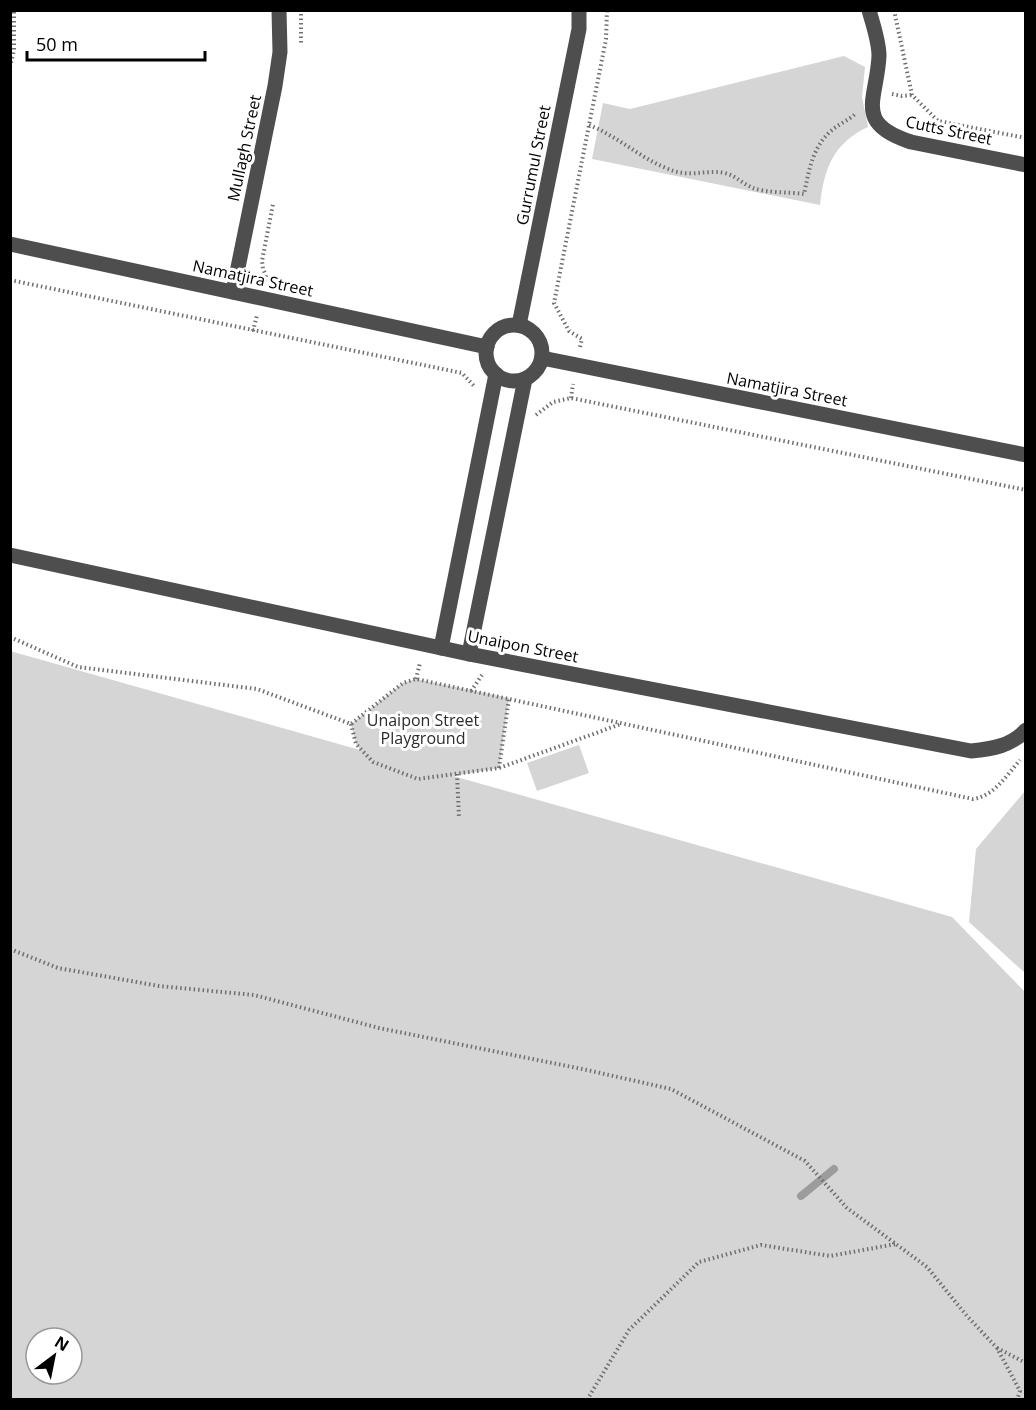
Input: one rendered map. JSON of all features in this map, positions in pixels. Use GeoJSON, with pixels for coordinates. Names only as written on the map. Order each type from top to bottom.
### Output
{"type":"FeatureCollection","features":[{"type":"Feature","properties":{"kind":"street","name":"Mullagh Street"},"geometry":{"type":"LineString","coordinates":[[233,292],[275,86],[280,52],[279,10]]}},
{"type":"Feature","properties":{"kind":"street","name":"Gurrumul Street"},"geometry":{"type":"LineString","coordinates":[[519,325],[579,29],[579,10]]}},
{"type":"Feature","properties":{"kind":"street","name":"Cutts Street"},"geometry":{"type":"LineString","coordinates":[[869,10],[879,55],[872,109],[881,127],[894,137],[911,142],[1026,165]]}},
{"type":"Feature","properties":{"kind":"street","name":"Namatjira Street"},"geometry":{"type":"LineString","coordinates":[[10,244],[487,347]]}},
{"type":"Feature","properties":{"kind":"street"},"geometry":{"type":"LineString","coordinates":[[519,325],[527,328],[540,341],[542,358],[533,374],[525,379],[509,381],[496,374],[490,366],[487,347],[490,339],[502,327],[519,325]]}},
{"type":"Feature","properties":{"kind":"street","name":"Namatjira Street"},"geometry":{"type":"LineString","coordinates":[[542,358],[1026,455]]}},
{"type":"Feature","properties":{"kind":"street"},"geometry":{"type":"LineString","coordinates":[[441,648],[496,374]]}},
{"type":"Feature","properties":{"kind":"street"},"geometry":{"type":"LineString","coordinates":[[469,654],[525,379]]}},
{"type":"Feature","properties":{"kind":"street","name":"Unaipon Street"},"geometry":{"type":"LineString","coordinates":[[10,555],[469,654],[971,752],[999,748],[1026,730]]}},
{"type":"Feature","properties":{"kind":"path"},"geometry":{"type":"LineString","coordinates":[[10,67],[14,50],[14,10]]}},
{"type":"Feature","properties":{"kind":"path"},"geometry":{"type":"LineString","coordinates":[[300,10],[301,54]]}},
{"type":"Feature","properties":{"kind":"path"},"geometry":{"type":"LineString","coordinates":[[571,398],[582,339],[569,331],[554,303],[606,39],[607,10]]}},
{"type":"Feature","properties":{"kind":"path"},"geometry":{"type":"LineString","coordinates":[[894,10],[912,95],[920,105],[938,121],[1026,138]]}},
{"type":"Feature","properties":{"kind":"path"},"geometry":{"type":"LineString","coordinates":[[590,125],[607,132],[663,168],[678,173],[727,174],[753,188],[804,194],[810,163],[819,144],[830,132],[855,115],[854,108]]}},
{"type":"Feature","properties":{"kind":"path"},"geometry":{"type":"LineString","coordinates":[[253,331],[266,275],[262,261],[273,203]]}},
{"type":"Feature","properties":{"kind":"path"},"geometry":{"type":"LineString","coordinates":[[10,280],[462,373],[475,387],[477,396]]}},
{"type":"Feature","properties":{"kind":"path"},"geometry":{"type":"LineString","coordinates":[[532,418],[553,402],[571,398],[1026,490]]}},
{"type":"Feature","properties":{"kind":"path"},"geometry":{"type":"LineString","coordinates":[[10,637],[78,667],[257,689],[351,724]]}},
{"type":"Feature","properties":{"kind":"path"},"geometry":{"type":"LineString","coordinates":[[351,724],[404,683],[416,680],[509,698],[973,799],[982,798],[991,793],[1026,754]]}},
{"type":"Feature","properties":{"kind":"path"},"geometry":{"type":"LineString","coordinates":[[499,768],[509,698]]}},
{"type":"Feature","properties":{"kind":"path"},"geometry":{"type":"LineString","coordinates":[[351,724],[356,744],[373,762],[418,778],[499,768],[622,724]]}},
{"type":"Feature","properties":{"kind":"path"},"geometry":{"type":"LineString","coordinates":[[457,774],[459,818]]}},
{"type":"Feature","properties":{"kind":"path"},"geometry":{"type":"LineString","coordinates":[[10,949],[58,968],[159,986],[254,995],[380,1028],[671,1089],[805,1161],[847,1208],[927,1266],[967,1316],[997,1348],[1020,1391],[1017,1400]]}},
{"type":"Feature","properties":{"kind":"path"},"geometry":{"type":"LineString","coordinates":[[587,1400],[629,1330],[699,1262],[761,1245],[830,1256],[896,1244]]}},
{"type":"Feature","properties":{"kind":"path"},"geometry":{"type":"LineString","coordinates":[[997,1348],[1026,1363]]}},
{"type":"Feature","properties":{"kind":"green space"},"geometry":{"type":"Polygon","coordinates":[[[844,56],[865,67],[862,97],[868,127],[846,141],[832,158],[824,180],[820,205],[592,159],[603,103],[630,109],[844,56]]]}},
{"type":"Feature","properties":{"kind":"green space","name":"Unaipon Street Playground"},"geometry":{"type":"Polygon","coordinates":[[[10,651],[360,750],[356,744],[351,724],[403,683],[416,679],[509,698],[499,768],[453,776],[952,917],[1025,992],[1025,1399],[11,1399],[10,651]]]}},
{"type":"Feature","properties":{"kind":"green space"},"geometry":{"type":"Polygon","coordinates":[[[579,745],[589,773],[537,791],[527,763],[579,745]]]}},
{"type":"Feature","properties":{"kind":"green space"},"geometry":{"type":"Polygon","coordinates":[[[1025,791],[1025,973],[969,922],[976,849],[1025,791]]]}},
{"type":"Feature","properties":{"kind":"waterway"},"geometry":{"type":"LineString","coordinates":[[801,1196],[834,1169]]}}]}
